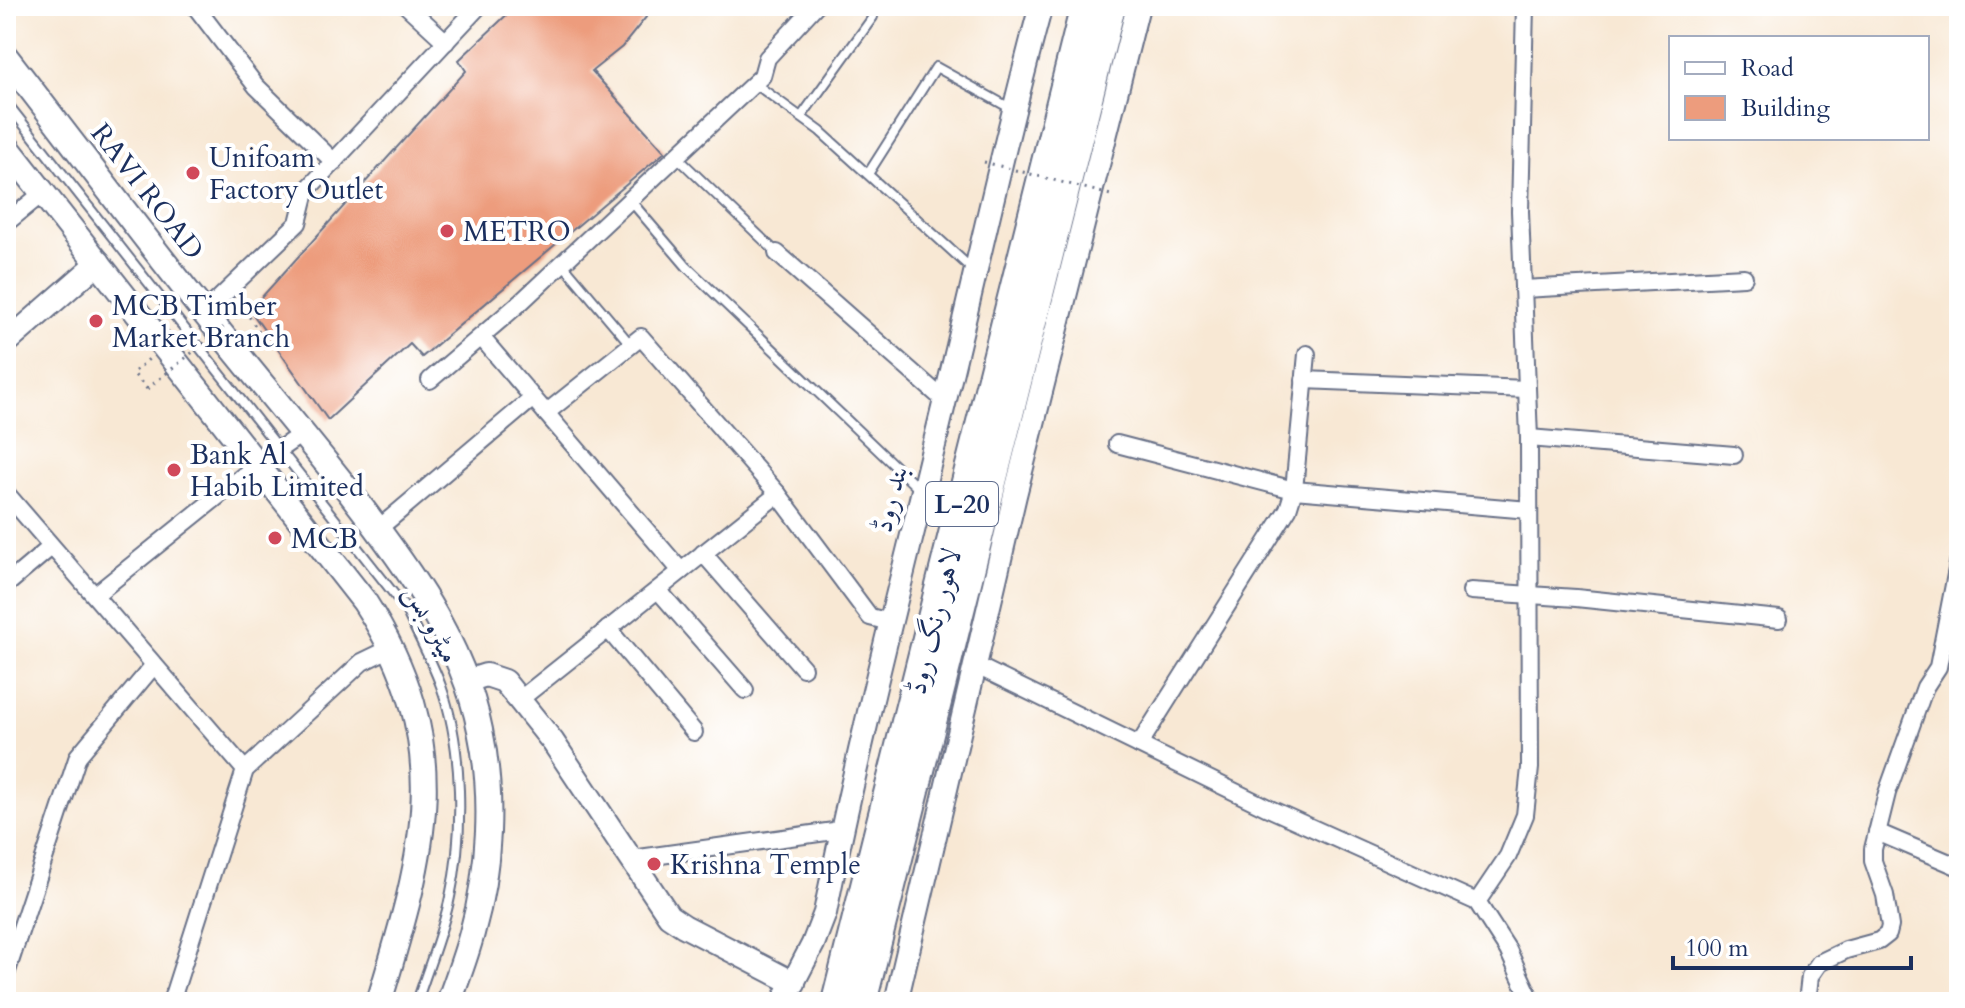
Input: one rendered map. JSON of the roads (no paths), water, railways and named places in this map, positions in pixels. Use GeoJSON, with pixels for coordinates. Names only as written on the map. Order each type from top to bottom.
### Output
{"type":"FeatureCollection","features":[{"type":"Feature","properties":{"kind":"highway","name":"لاہور رنگ روڈ"},"geometry":{"type":"LineString","coordinates":[[840,998],[1085,6]]}},
{"type":"Feature","properties":{"kind":"highway","name":"لاہور رنگ روڈ"},"geometry":{"type":"LineString","coordinates":[[840,998],[1111,6]]}},
{"type":"Feature","properties":{"kind":"main road","name":"بند روڈ"},"geometry":{"type":"LineString","coordinates":[[789,992],[825,913],[841,830],[921,491],[1041,6]]}},
{"type":"Feature","properties":{"kind":"main road"},"geometry":{"type":"LineString","coordinates":[[896,1002],[975,665],[1138,6]]}},
{"type":"Feature","properties":{"kind":"main road","name":"RAVI ROAD"},"geometry":{"type":"LineString","coordinates":[[6,57],[204,313],[378,529],[448,637],[467,681],[480,731],[488,787],[488,836],[473,932],[449,1002]]}},
{"type":"Feature","properties":{"kind":"main road"},"geometry":{"type":"LineString","coordinates":[[6,146],[364,601],[391,648],[409,693],[416,721],[424,813],[417,868],[379,1002]]}},
{"type":"Feature","properties":{"kind":"main road"},"geometry":{"type":"LineString","coordinates":[[6,343],[99,262]]}},
{"type":"Feature","properties":{"kind":"main road"},"geometry":{"type":"LineString","coordinates":[[467,681],[486,675],[504,681],[553,742],[669,916],[789,992]]}},
{"type":"Feature","properties":{"kind":"street"},"geometry":{"type":"LineString","coordinates":[[195,6],[256,86],[334,162]]}},
{"type":"Feature","properties":{"kind":"street"},"geometry":{"type":"LineString","coordinates":[[407,6],[446,42]]}},
{"type":"Feature","properties":{"kind":"street"},"geometry":{"type":"LineString","coordinates":[[204,313],[298,223],[306,191],[479,6]]}},
{"type":"Feature","properties":{"kind":"street"},"geometry":{"type":"LineString","coordinates":[[430,380],[562,263],[762,76],[767,58],[815,6]]}},
{"type":"Feature","properties":{"kind":"street"},"geometry":{"type":"LineString","coordinates":[[1477,902],[1508,856],[1525,815],[1530,768],[1529,438],[1520,211],[1525,6]]}},
{"type":"Feature","properties":{"kind":"street"},"geometry":{"type":"LineString","coordinates":[[6,223],[44,192]]}},
{"type":"Feature","properties":{"kind":"street"},"geometry":{"type":"LineString","coordinates":[[777,253],[945,401]]}},
{"type":"Feature","properties":{"kind":"street"},"geometry":{"type":"LineString","coordinates":[[1523,289],[1744,277]]}},
{"type":"Feature","properties":{"kind":"street"},"geometry":{"type":"LineString","coordinates":[[481,337],[681,571]]}},
{"type":"Feature","properties":{"kind":"street"},"geometry":{"type":"LineString","coordinates":[[546,413],[641,337],[778,494],[870,617],[890,622]]}},
{"type":"Feature","properties":{"kind":"street"},"geometry":{"type":"LineString","coordinates":[[1139,745],[1281,524],[1294,490],[1307,354]]}},
{"type":"Feature","properties":{"kind":"street"},"geometry":{"type":"LineString","coordinates":[[1304,380],[1527,389]]}},
{"type":"Feature","properties":{"kind":"street"},"geometry":{"type":"LineString","coordinates":[[378,529],[533,398]]}},
{"type":"Feature","properties":{"kind":"street"},"geometry":{"type":"LineString","coordinates":[[95,595],[258,464],[303,433]]}},
{"type":"Feature","properties":{"kind":"street"},"geometry":{"type":"LineString","coordinates":[[1529,438],[1734,455]]}},
{"type":"Feature","properties":{"kind":"street"},"geometry":{"type":"LineString","coordinates":[[1117,444],[1294,490],[1529,510]]}},
{"type":"Feature","properties":{"kind":"street"},"geometry":{"type":"LineString","coordinates":[[6,493],[245,770]]}},
{"type":"Feature","properties":{"kind":"street"},"geometry":{"type":"LineString","coordinates":[[519,700],[778,494]]}},
{"type":"Feature","properties":{"kind":"street"},"geometry":{"type":"LineString","coordinates":[[6,585],[51,547]]}},
{"type":"Feature","properties":{"kind":"street"},"geometry":{"type":"LineString","coordinates":[[703,553],[803,668]]}},
{"type":"Feature","properties":{"kind":"street"},"geometry":{"type":"LineString","coordinates":[[1807,1002],[1810,976],[1819,963],[1846,950],[1879,941],[1888,934],[1890,926],[1885,895],[1873,861],[1873,849],[1887,793],[1925,687],[1938,667],[1959,559]]}},
{"type":"Feature","properties":{"kind":"street"},"geometry":{"type":"LineString","coordinates":[[658,590],[745,690]]}},
{"type":"Feature","properties":{"kind":"street"},"geometry":{"type":"LineString","coordinates":[[1471,591],[1779,619]]}},
{"type":"Feature","properties":{"kind":"street"},"geometry":{"type":"LineString","coordinates":[[608,629],[694,732]]}},
{"type":"Feature","properties":{"kind":"street"},"geometry":{"type":"LineString","coordinates":[[171,1002],[245,770],[362,662],[391,648]]}},
{"type":"Feature","properties":{"kind":"street"},"geometry":{"type":"LineString","coordinates":[[6,974],[78,756],[154,665]]}},
{"type":"Feature","properties":{"kind":"street"},"geometry":{"type":"LineString","coordinates":[[975,665],[1268,808],[1477,902],[1508,950],[1532,1002]]}},
{"type":"Feature","properties":{"kind":"street"},"geometry":{"type":"LineString","coordinates":[[632,859],[841,830]]}},
{"type":"Feature","properties":{"kind":"street"},"geometry":{"type":"LineString","coordinates":[[1877,832],[1959,867]]}},
{"type":"Feature","properties":{"kind":"lane"},"geometry":{"type":"LineString","coordinates":[[801,117],[873,17]]}},
{"type":"Feature","properties":{"kind":"lane"},"geometry":{"type":"LineString","coordinates":[[868,174],[936,67],[1013,110]]}},
{"type":"Feature","properties":{"kind":"lane"},"geometry":{"type":"LineString","coordinates":[[754,83],[801,117],[974,270]]}},
{"type":"Feature","properties":{"kind":"lane","name":"میٹرو بس"},"geometry":{"type":"LineString","coordinates":[[6,102],[405,608],[441,687],[452,733],[459,784],[458,836],[450,897],[417,1002]]}},
{"type":"Feature","properties":{"kind":"lane"},"geometry":{"type":"LineString","coordinates":[[676,156],[777,253]]}},
{"type":"Feature","properties":{"kind":"lane"},"geometry":{"type":"LineString","coordinates":[[630,200],[687,267],[921,491]]}},
{"type":"Feature","properties":{"kind":"lane"},"geometry":{"type":"LineString","coordinates":[[562,263],[631,345]]}},
{"type":"Feature","properties":{"kind":"place","name":"Unifoam Factory Outlet"},"geometry":{"type":"Point","coordinates":[193,173]}},
{"type":"Feature","properties":{"kind":"place","name":"METRO"},"geometry":{"type":"Point","coordinates":[447,231]}},
{"type":"Feature","properties":{"kind":"place","name":"MCB Timber Market Branch"},"geometry":{"type":"Point","coordinates":[96,321]}},
{"type":"Feature","properties":{"kind":"place","name":"Bank Al Habib Limited"},"geometry":{"type":"Point","coordinates":[174,470]}},
{"type":"Feature","properties":{"kind":"place","name":"MCB"},"geometry":{"type":"Point","coordinates":[275,538]}},
{"type":"Feature","properties":{"kind":"place","name":"Krishna Temple"},"geometry":{"type":"Point","coordinates":[654,864]}}]}
